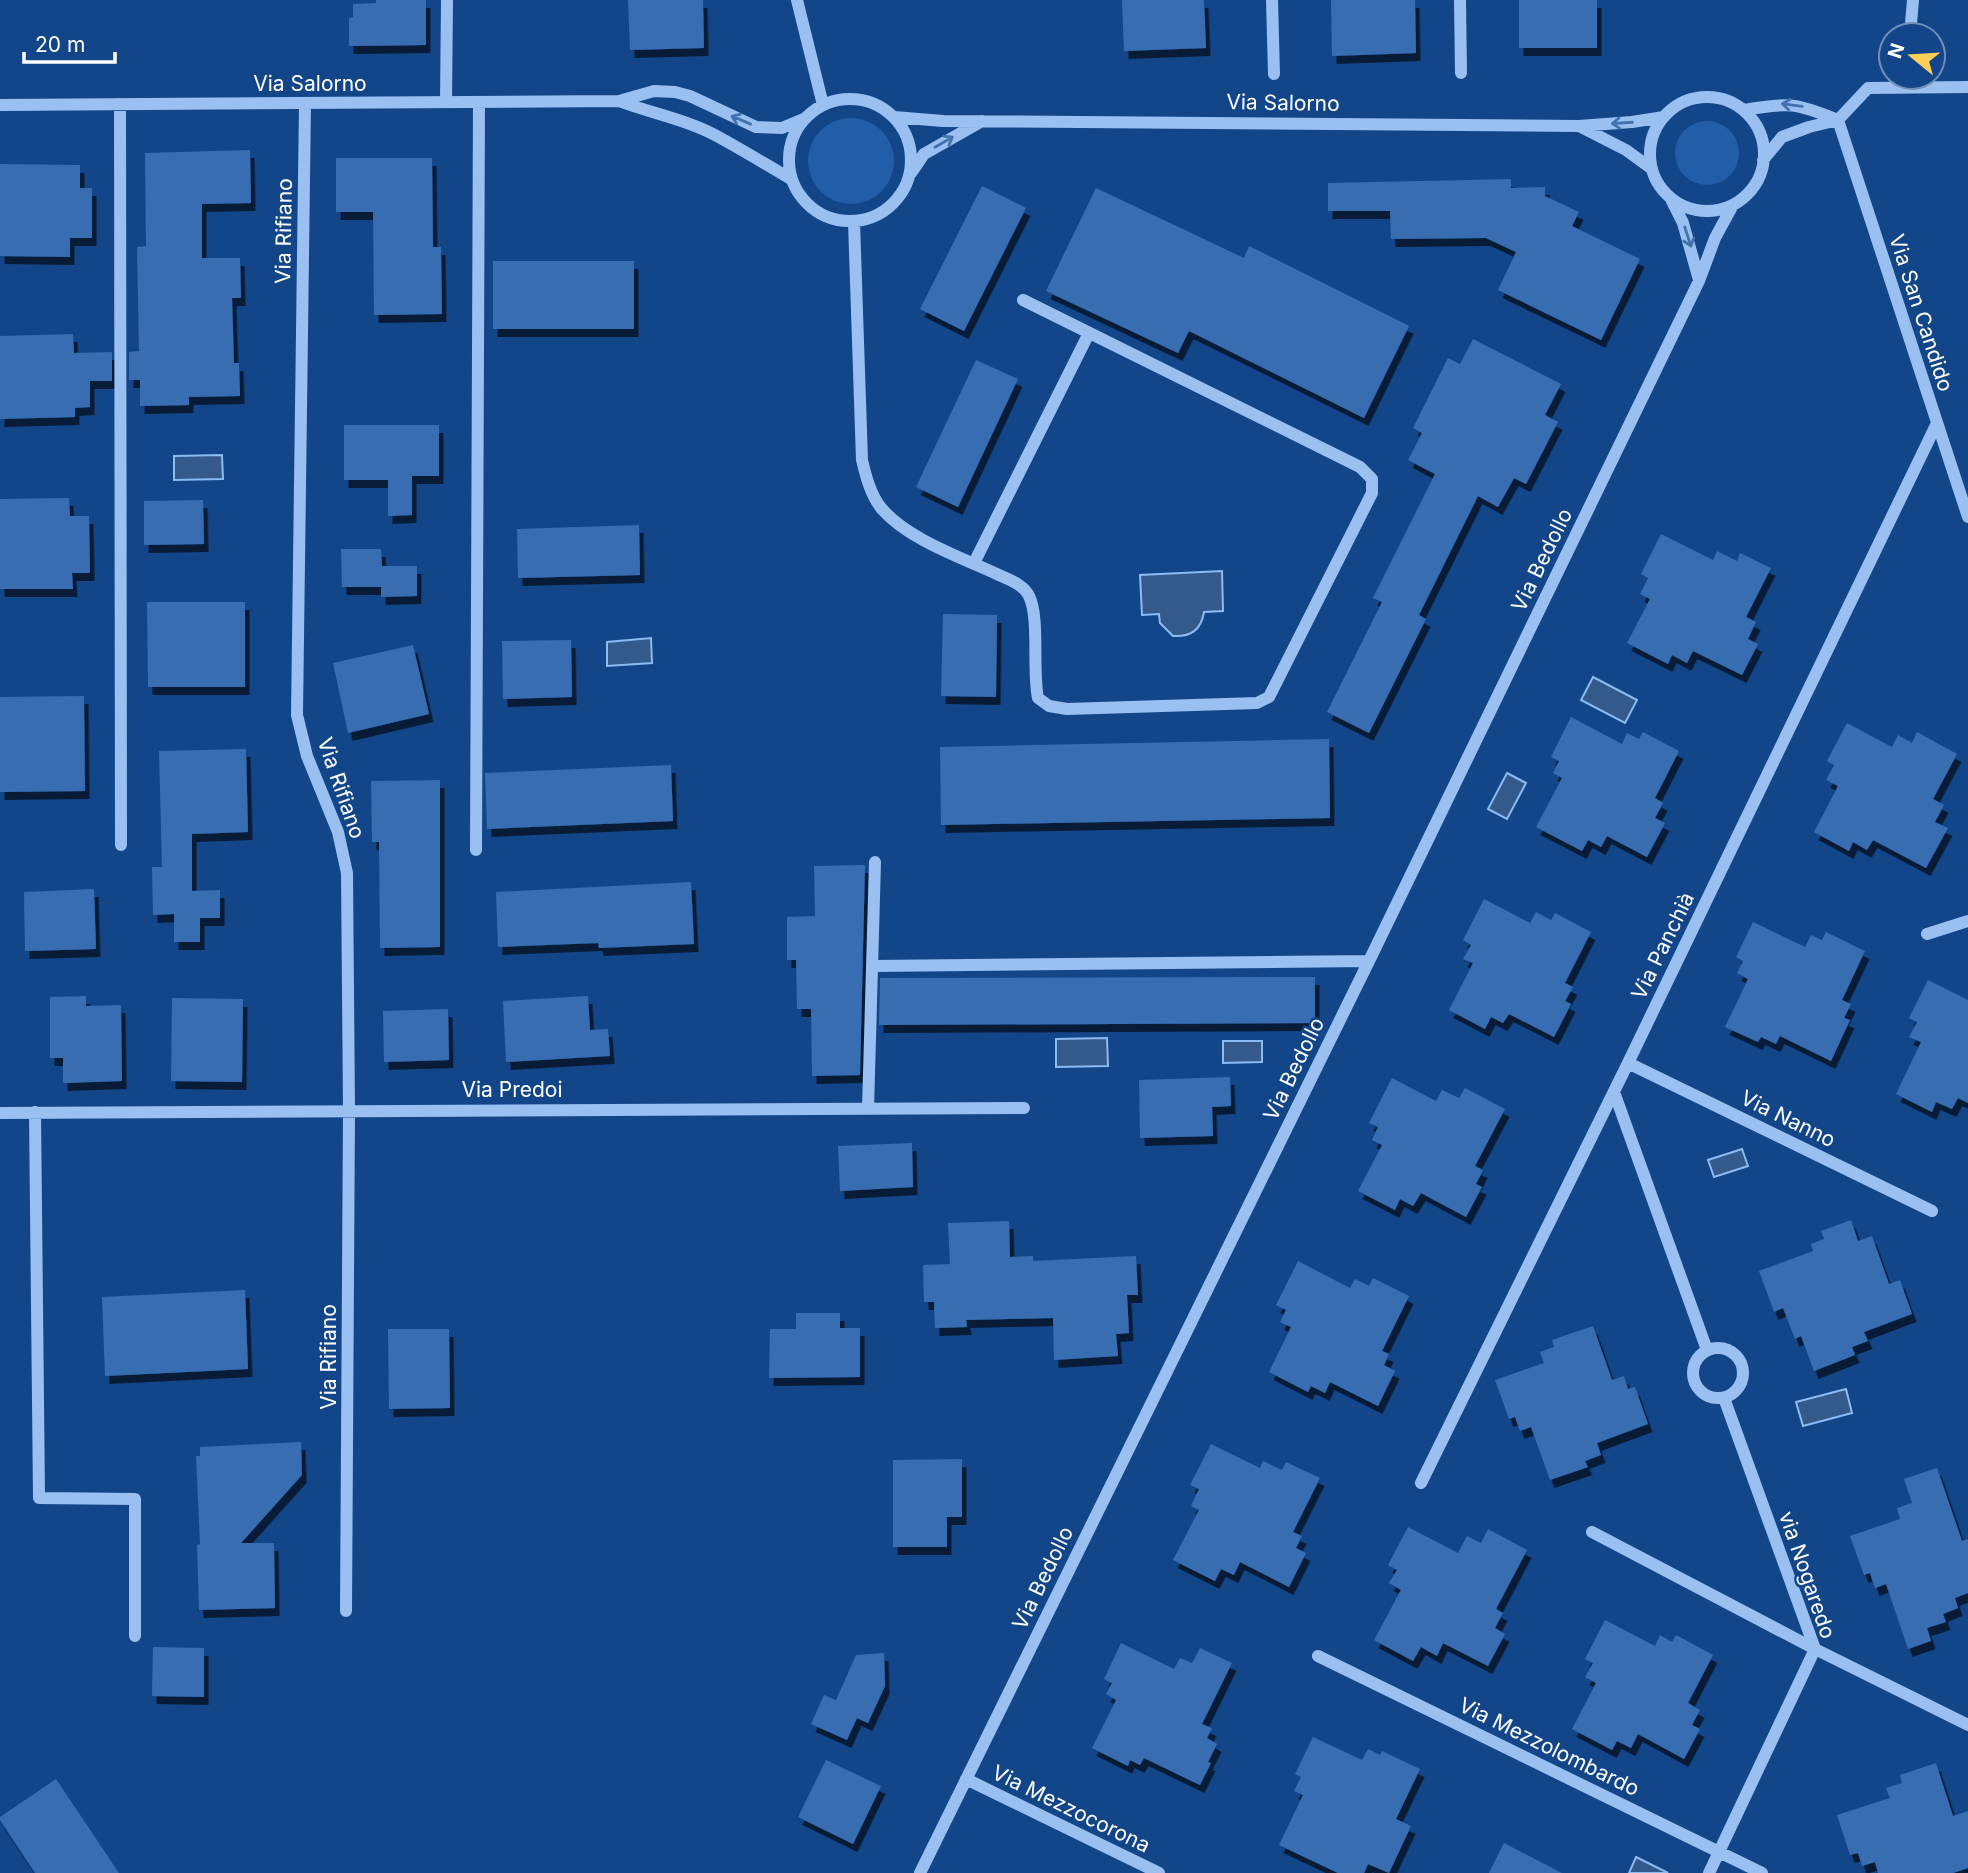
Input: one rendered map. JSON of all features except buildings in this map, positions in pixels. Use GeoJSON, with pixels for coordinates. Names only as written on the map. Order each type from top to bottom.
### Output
{"type":"FeatureCollection","features":[{"type":"Feature","properties":{"kind":"street"},"geometry":{"type":"LineString","coordinates":[[446,102],[447,0]]}},
{"type":"Feature","properties":{"kind":"street"},"geometry":{"type":"LineString","coordinates":[[797,0],[823,105]]}},
{"type":"Feature","properties":{"kind":"street"},"geometry":{"type":"LineString","coordinates":[[1272,0],[1274,74]]}},
{"type":"Feature","properties":{"kind":"street"},"geometry":{"type":"LineString","coordinates":[[1460,0],[1461,73]]}},
{"type":"Feature","properties":{"kind":"street"},"geometry":{"type":"LineString","coordinates":[[1911,21],[1913,0]]}},
{"type":"Feature","properties":{"kind":"street"},"geometry":{"type":"LineString","coordinates":[[1947,85],[1968,87]]}},
{"type":"Feature","properties":{"kind":"street"},"geometry":{"type":"LineString","coordinates":[[1763,160],[1782,137],[1838,120],[1868,88],[1877,87]]}},
{"type":"Feature","properties":{"kind":"street","name":"Via Salorno"},"geometry":{"type":"LineString","coordinates":[[0,105],[619,101],[654,91],[690,96],[756,127],[782,128],[806,118]]}},
{"type":"Feature","properties":{"kind":"street"},"geometry":{"type":"LineString","coordinates":[[1702,97],[1724,99],[1744,110],[1762,138],[1763,160],[1756,181],[1742,198],[1722,208],[1700,210],[1689,208],[1670,197],[1662,189],[1652,169],[1650,147],[1657,126],[1664,117],[1681,103],[1702,97]]}},
{"type":"Feature","properties":{"kind":"street"},"geometry":{"type":"LineString","coordinates":[[910,175],[911,154],[906,134],[894,117],[879,106],[861,100],[842,100],[823,105],[806,118],[790,147],[791,179],[801,197],[816,212],[834,220],[854,222],[873,218],[890,208],[902,193],[924,154],[986,119]]}},
{"type":"Feature","properties":{"kind":"street","name":"Via Salorno"},"geometry":{"type":"LineString","coordinates":[[619,101],[710,133],[791,179]]}},
{"type":"Feature","properties":{"kind":"street"},"geometry":{"type":"LineString","coordinates":[[476,850],[479,102]]}},
{"type":"Feature","properties":{"kind":"street","name":"Via Rifiano"},"geometry":{"type":"LineString","coordinates":[[305,103],[297,715],[307,756],[338,832],[347,873],[349,1110],[346,1611]]}},
{"type":"Feature","properties":{"kind":"street"},"geometry":{"type":"LineString","coordinates":[[120,104],[121,845]]}},
{"type":"Feature","properties":{"kind":"street"},"geometry":{"type":"LineString","coordinates":[[1744,110],[1780,104],[1806,107],[1838,120]]}},
{"type":"Feature","properties":{"kind":"street","name":"Via Salorno"},"geometry":{"type":"LineString","coordinates":[[894,117],[943,121],[986,119],[1579,125],[1664,117]]}},
{"type":"Feature","properties":{"kind":"street","name":"Via San Candido"},"geometry":{"type":"LineString","coordinates":[[1838,120],[1968,517]]}},
{"type":"Feature","properties":{"kind":"street","name":"Via Salorno"},"geometry":{"type":"LineString","coordinates":[[1579,125],[1626,150],[1652,169]]}},
{"type":"Feature","properties":{"kind":"street"},"geometry":{"type":"LineString","coordinates":[[1670,197],[1683,223],[1699,281]]}},
{"type":"Feature","properties":{"kind":"street","name":"Via Bedollo"},"geometry":{"type":"LineString","coordinates":[[919,1873],[1369,961],[1699,281],[1715,238],[1732,205]]}},
{"type":"Feature","properties":{"kind":"street"},"geometry":{"type":"LineString","coordinates":[[854,222],[862,460],[868,484],[882,509],[901,526],[935,546],[1018,584],[1029,596],[1033,616],[1035,684],[1038,698],[1049,706],[1068,709],[1257,703],[1269,697],[1372,493],[1372,479],[1360,467],[1023,300]]}},
{"type":"Feature","properties":{"kind":"street"},"geometry":{"type":"LineString","coordinates":[[974,563],[1089,333]]}},
{"type":"Feature","properties":{"kind":"street","name":"Via Panchià"},"geometry":{"type":"LineString","coordinates":[[1421,1483],[1614,1092],[1937,423]]}},
{"type":"Feature","properties":{"kind":"street"},"geometry":{"type":"LineString","coordinates":[[868,1109],[875,862]]}},
{"type":"Feature","properties":{"kind":"street"},"geometry":{"type":"LineString","coordinates":[[1927,934],[1968,921]]}},
{"type":"Feature","properties":{"kind":"street"},"geometry":{"type":"LineString","coordinates":[[873,966],[1369,961]]}},
{"type":"Feature","properties":{"kind":"street","name":"Via Nanno"},"geometry":{"type":"LineString","coordinates":[[1628,1063],[1932,1211]]}},
{"type":"Feature","properties":{"kind":"street"},"geometry":{"type":"LineString","coordinates":[[1614,1092],[1707,1350]]}},
{"type":"Feature","properties":{"kind":"street","name":"Via Predoi"},"geometry":{"type":"LineString","coordinates":[[0,1113],[1024,1108]]}},
{"type":"Feature","properties":{"kind":"street"},"geometry":{"type":"LineString","coordinates":[[35,1112],[39,1498],[135,1499],[135,1636]]}},
{"type":"Feature","properties":{"kind":"street"},"geometry":{"type":"LineString","coordinates":[[1715,1348],[1732,1352],[1742,1364],[1742,1381],[1732,1395],[1724,1398],[1708,1397],[1696,1386],[1693,1370],[1700,1355],[1707,1350],[1715,1348]]}},
{"type":"Feature","properties":{"kind":"street","name":"via Nogaredo"},"geometry":{"type":"LineString","coordinates":[[1709,1873],[1815,1648],[1724,1398]]}},
{"type":"Feature","properties":{"kind":"street"},"geometry":{"type":"LineString","coordinates":[[1592,1532],[1968,1725]]}},
{"type":"Feature","properties":{"kind":"street","name":"Via Mezzolombardo"},"geometry":{"type":"LineString","coordinates":[[1318,1656],[1762,1873]]}},
{"type":"Feature","properties":{"kind":"street","name":"Via Mezzocorona"},"geometry":{"type":"LineString","coordinates":[[966,1779],[1159,1873]]}},
{"type":"Feature","properties":{"kind":"shaded area"},"geometry":{"type":"Polygon","coordinates":[[[843,118],[859,118],[882,130],[891,144],[894,161],[891,178],[882,192],[859,204],[843,204],[827,197],[815,185],[808,169],[808,153],[815,137],[827,125],[843,118]]]}},
{"type":"Feature","properties":{"kind":"shaded area"},"geometry":{"type":"Polygon","coordinates":[[[1707,121],[1725,127],[1733,135],[1739,153],[1733,171],[1725,179],[1707,185],[1689,179],[1681,171],[1675,153],[1681,135],[1689,127],[1707,121]]]}},
{"type":"Feature","properties":{"kind":"shaded area"},"geometry":{"type":"Polygon","coordinates":[[[222,455],[223,479],[174,480],[174,456],[222,455]]]}},
{"type":"Feature","properties":{"kind":"shaded area"},"geometry":{"type":"Polygon","coordinates":[[[1222,571],[1223,611],[1204,612],[1198,628],[1190,634],[1173,636],[1160,623],[1159,614],[1142,615],[1140,575],[1222,571]]]}},
{"type":"Feature","properties":{"kind":"shaded area"},"geometry":{"type":"Polygon","coordinates":[[[651,638],[652,663],[607,666],[607,642],[651,638]]]}},
{"type":"Feature","properties":{"kind":"shaded area"},"geometry":{"type":"Polygon","coordinates":[[[1593,677],[1637,700],[1625,723],[1581,700],[1593,677]]]}},
{"type":"Feature","properties":{"kind":"shaded area"},"geometry":{"type":"Polygon","coordinates":[[[1507,773],[1526,783],[1507,819],[1488,809],[1507,773]]]}},
{"type":"Feature","properties":{"kind":"shaded area"},"geometry":{"type":"Polygon","coordinates":[[[1107,1038],[1108,1066],[1056,1067],[1056,1039],[1107,1038]]]}},
{"type":"Feature","properties":{"kind":"shaded area"},"geometry":{"type":"Polygon","coordinates":[[[1223,1041],[1262,1041],[1262,1062],[1223,1063],[1223,1041]]]}},
{"type":"Feature","properties":{"kind":"shaded area"},"geometry":{"type":"Polygon","coordinates":[[[1742,1149],[1748,1166],[1714,1177],[1708,1160],[1742,1149]]]}},
{"type":"Feature","properties":{"kind":"shaded area"},"geometry":{"type":"Polygon","coordinates":[[[1846,1389],[1852,1413],[1803,1426],[1796,1402],[1846,1389]]]}},
{"type":"Feature","properties":{"kind":"shaded area"},"geometry":{"type":"Polygon","coordinates":[[[1636,1857],[1668,1873],[1629,1873],[1636,1857]]]}}]}
